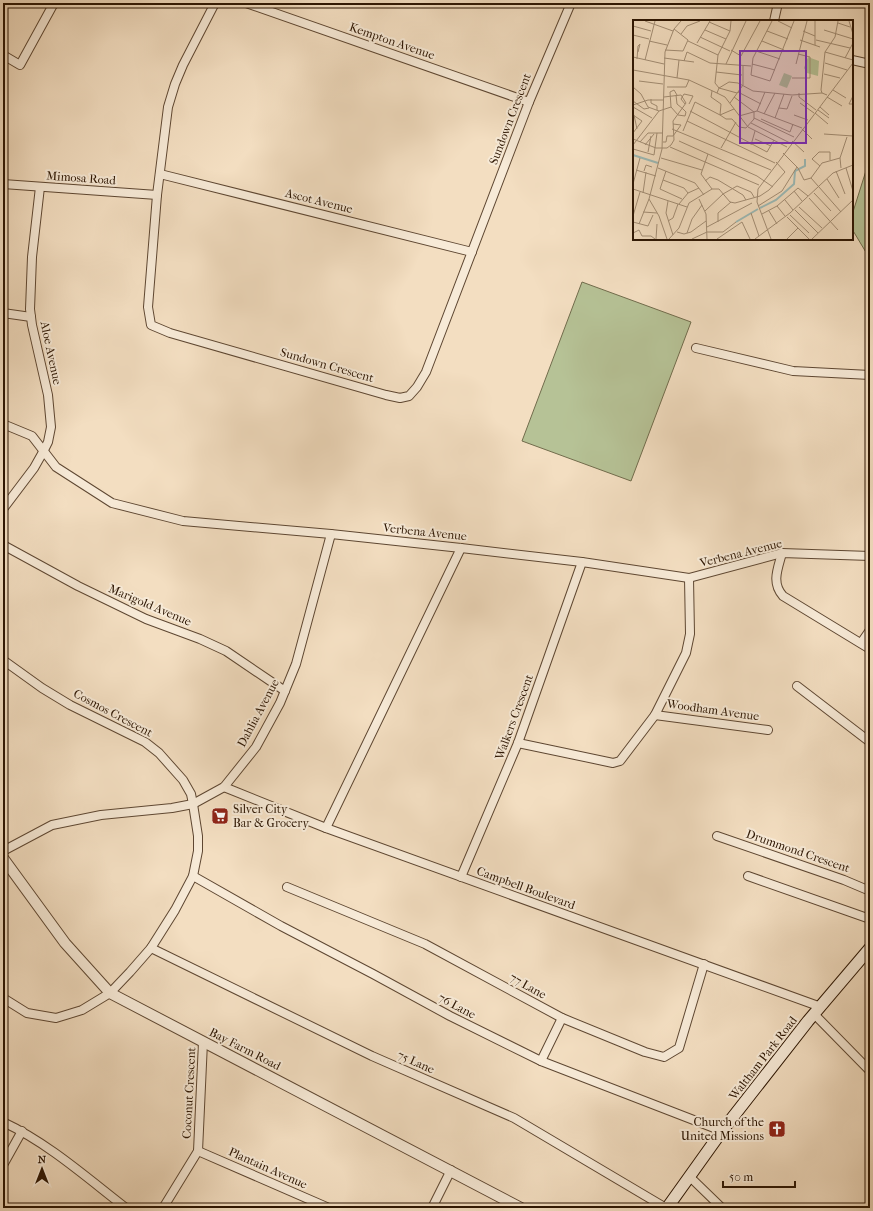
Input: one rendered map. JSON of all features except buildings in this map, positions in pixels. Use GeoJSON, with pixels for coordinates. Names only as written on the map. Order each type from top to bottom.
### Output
{"type":"FeatureCollection","features":[{"type":"Feature","properties":{"kind":"main road","name":"Waltham Park Road"},"geometry":{"type":"LineString","coordinates":[[667,1208],[722,1131],[870,948]]}},
{"type":"Feature","properties":{"kind":"street"},"geometry":{"type":"LineString","coordinates":[[3,55],[20,65],[54,3]]}},
{"type":"Feature","properties":{"kind":"street","name":"Sundown Crescent"},"geometry":{"type":"LineString","coordinates":[[215,3],[175,84],[168,107],[157,195],[148,307],[151,325],[160,330],[400,398],[409,396],[417,387],[426,372],[529,102],[571,3]]}},
{"type":"Feature","properties":{"kind":"street","name":"Kempton Avenue"},"geometry":{"type":"LineString","coordinates":[[246,3],[529,102]]}},
{"type":"Feature","properties":{"kind":"street"},"geometry":{"type":"LineString","coordinates":[[774,20],[778,3]]}},
{"type":"Feature","properties":{"kind":"street"},"geometry":{"type":"LineString","coordinates":[[853,60],[870,64]]}},
{"type":"Feature","properties":{"kind":"street","name":"Ascot Avenue"},"geometry":{"type":"LineString","coordinates":[[160,174],[472,252]]}},
{"type":"Feature","properties":{"kind":"street","name":"Mimosa Road"},"geometry":{"type":"LineString","coordinates":[[3,184],[157,195]]}},
{"type":"Feature","properties":{"kind":"street","name":"Aloe Avenue"},"geometry":{"type":"LineString","coordinates":[[3,509],[34,468],[43,452],[50,432],[51,413],[42,364],[32,325],[30,296],[32,257],[40,187]]}},
{"type":"Feature","properties":{"kind":"street"},"geometry":{"type":"LineString","coordinates":[[3,314],[31,317]]}},
{"type":"Feature","properties":{"kind":"street"},"geometry":{"type":"LineString","coordinates":[[696,348],[793,371],[870,375]]}},
{"type":"Feature","properties":{"kind":"street","name":"Verbena Avenue"},"geometry":{"type":"LineString","coordinates":[[3,424],[32,436],[56,467],[112,503],[183,521],[331,534],[461,548],[582,562],[689,578],[782,552],[870,556]]}},
{"type":"Feature","properties":{"kind":"street","name":"Dahlia Avenue"},"geometry":{"type":"LineString","coordinates":[[3,852],[52,825],[101,815],[172,808],[194,804],[224,787],[256,747],[280,703],[296,664],[331,534]]}},
{"type":"Feature","properties":{"kind":"street","name":"Marigold Avenue"},"geometry":{"type":"LineString","coordinates":[[3,545],[92,593],[146,619],[200,639],[226,651],[285,691]]}},
{"type":"Feature","properties":{"kind":"street"},"geometry":{"type":"LineString","coordinates":[[326,828],[461,548]]}},
{"type":"Feature","properties":{"kind":"street"},"geometry":{"type":"LineString","coordinates":[[782,552],[776,582],[779,592],[783,596],[861,643],[870,650]]}},
{"type":"Feature","properties":{"kind":"street","name":"Walkers Crescent"},"geometry":{"type":"LineString","coordinates":[[461,877],[518,743],[582,562]]}},
{"type":"Feature","properties":{"kind":"street"},"geometry":{"type":"LineString","coordinates":[[518,743],[613,763],[620,761],[655,714],[686,653],[690,634],[689,578]]}},
{"type":"Feature","properties":{"kind":"street"},"geometry":{"type":"LineString","coordinates":[[861,643],[870,630]]}},
{"type":"Feature","properties":{"kind":"street","name":"Cosmos Crescent"},"geometry":{"type":"LineString","coordinates":[[3,660],[42,688],[70,705],[145,742],[159,753],[183,780],[191,794],[194,804],[198,836],[198,851],[193,876],[175,910],[151,948],[110,993],[82,1010],[56,1018],[27,1013],[3,998]]}},
{"type":"Feature","properties":{"kind":"street"},"geometry":{"type":"LineString","coordinates":[[797,686],[870,742]]}},
{"type":"Feature","properties":{"kind":"street","name":"Woodham Avenue"},"geometry":{"type":"LineString","coordinates":[[655,714],[768,730]]}},
{"type":"Feature","properties":{"kind":"street","name":"Campbell Boulevard"},"geometry":{"type":"LineString","coordinates":[[224,787],[326,828],[704,964],[818,1011]]}},
{"type":"Feature","properties":{"kind":"street","name":"Drummond Crescent"},"geometry":{"type":"LineString","coordinates":[[717,836],[844,880],[870,891]]}},
{"type":"Feature","properties":{"kind":"street","name":"Bay Farm Road"},"geometry":{"type":"LineString","coordinates":[[3,858],[65,943],[110,993],[521,1208]]}},
{"type":"Feature","properties":{"kind":"street","name":"76 Lane"},"geometry":{"type":"LineString","coordinates":[[193,876],[281,926],[374,974],[450,1016],[541,1061],[722,1131]]}},
{"type":"Feature","properties":{"kind":"street"},"geometry":{"type":"LineString","coordinates":[[748,876],[870,919]]}},
{"type":"Feature","properties":{"kind":"street","name":"77 Lane"},"geometry":{"type":"LineString","coordinates":[[287,887],[425,944],[562,1018],[645,1052],[664,1057],[679,1048],[704,964]]}},
{"type":"Feature","properties":{"kind":"street","name":"75 Lane"},"geometry":{"type":"LineString","coordinates":[[151,948],[372,1056],[514,1118],[667,1208]]}},
{"type":"Feature","properties":{"kind":"street"},"geometry":{"type":"LineString","coordinates":[[818,1011],[870,1071]]}},
{"type":"Feature","properties":{"kind":"street"},"geometry":{"type":"LineString","coordinates":[[541,1061],[562,1018]]}},
{"type":"Feature","properties":{"kind":"street","name":"Coconut Crescent"},"geometry":{"type":"LineString","coordinates":[[164,1208],[198,1151],[203,1042]]}},
{"type":"Feature","properties":{"kind":"street"},"geometry":{"type":"LineString","coordinates":[[3,1122],[22,1131],[43,1144],[126,1208]]}},
{"type":"Feature","properties":{"kind":"street"},"geometry":{"type":"LineString","coordinates":[[3,1165],[22,1131]]}},
{"type":"Feature","properties":{"kind":"street","name":"Plantain Avenue"},"geometry":{"type":"LineString","coordinates":[[198,1151],[329,1208]]}},
{"type":"Feature","properties":{"kind":"street"},"geometry":{"type":"LineString","coordinates":[[432,1208],[450,1170]]}},
{"type":"Feature","properties":{"kind":"street"},"geometry":{"type":"LineString","coordinates":[[690,1177],[722,1208]]}},
{"type":"Feature","properties":{"kind":"green space"},"geometry":{"type":"Polygon","coordinates":[[[870,158],[870,259],[853,231],[853,212],[870,158]]]}},
{"type":"Feature","properties":{"kind":"green space"},"geometry":{"type":"Polygon","coordinates":[[[582,282],[691,322],[631,481],[522,441],[582,282]]]}},
{"type":"Feature","properties":{"kind":"place","name":"Silver City Bar & Grocery"},"geometry":{"type":"Point","coordinates":[220,816]}},
{"type":"Feature","properties":{"kind":"place","name":"Church of the United Missions"},"geometry":{"type":"Point","coordinates":[777,1129]}}]}
